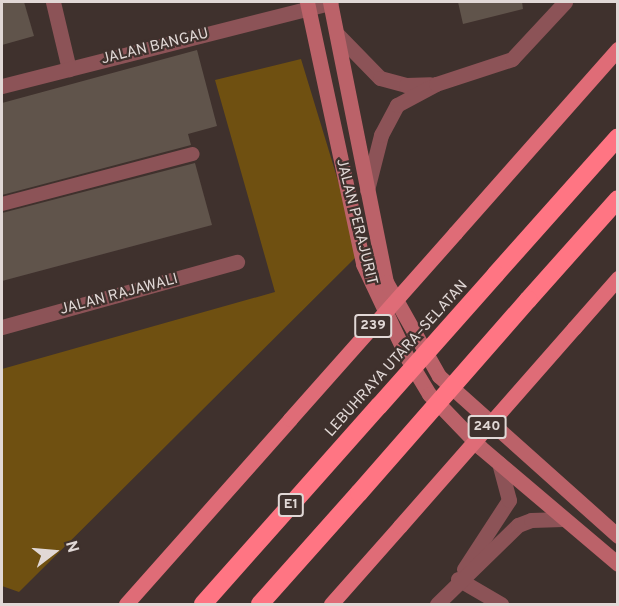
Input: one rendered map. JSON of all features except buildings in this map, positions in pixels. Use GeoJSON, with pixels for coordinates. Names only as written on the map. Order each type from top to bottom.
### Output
{"type":"FeatureCollection","features":[{"type":"Feature","properties":{"kind":"highway","name":"LEBUHRAYA UTARA–SELATAN"},"geometry":{"type":"LineString","coordinates":[[203,604],[618,137]]}},
{"type":"Feature","properties":{"kind":"highway"},"geometry":{"type":"LineString","coordinates":[[260,604],[618,199]]}},
{"type":"Feature","properties":{"kind":"main road","name":"239"},"geometry":{"type":"LineString","coordinates":[[126,604],[618,49]]}},
{"type":"Feature","properties":{"kind":"main road","name":"240"},"geometry":{"type":"LineString","coordinates":[[331,604],[618,278]]}},
{"type":"Feature","properties":{"kind":"street"},"geometry":{"type":"LineString","coordinates":[[53,2],[69,69]]}},
{"type":"Feature","properties":{"kind":"street","name":"JALAN BANGAU"},"geometry":{"type":"LineString","coordinates":[[2,86],[307,5],[330,2]]}},
{"type":"Feature","properties":{"kind":"street","name":"JALAN PERAJURIT"},"geometry":{"type":"LineString","coordinates":[[330,2],[386,282],[439,376],[618,536]]}},
{"type":"Feature","properties":{"kind":"street"},"geometry":{"type":"LineString","coordinates":[[367,190],[388,117],[397,105],[436,84],[512,59],[565,2]]}},
{"type":"Feature","properties":{"kind":"street","name":"JALAN PERAJURIT"},"geometry":{"type":"LineString","coordinates":[[307,5],[371,289],[429,394],[500,463],[618,564]]}},
{"type":"Feature","properties":{"kind":"street"},"geometry":{"type":"LineString","coordinates":[[338,35],[380,78],[406,85],[436,84]]}},
{"type":"Feature","properties":{"kind":"street","name":"JALAN RAJAWALI"},"geometry":{"type":"LineString","coordinates":[[2,327],[237,262]]}},
{"type":"Feature","properties":{"kind":"street"},"geometry":{"type":"LineString","coordinates":[[458,579],[507,506],[508,488],[500,463]]}},
{"type":"Feature","properties":{"kind":"street"},"geometry":{"type":"LineString","coordinates":[[436,604],[458,579],[518,525],[531,520],[563,519]]}},
{"type":"Feature","properties":{"kind":"street"},"geometry":{"type":"LineString","coordinates":[[458,579],[501,604]]}},
{"type":"Feature","properties":{"kind":"lane"},"geometry":{"type":"LineString","coordinates":[[2,204],[193,154]]}},
{"type":"Feature","properties":{"kind":"shaded area"},"geometry":{"type":"Polygon","coordinates":[[[301,59],[360,253],[19,592],[2,586],[2,369],[275,292],[215,80],[301,59]]]}}]}
